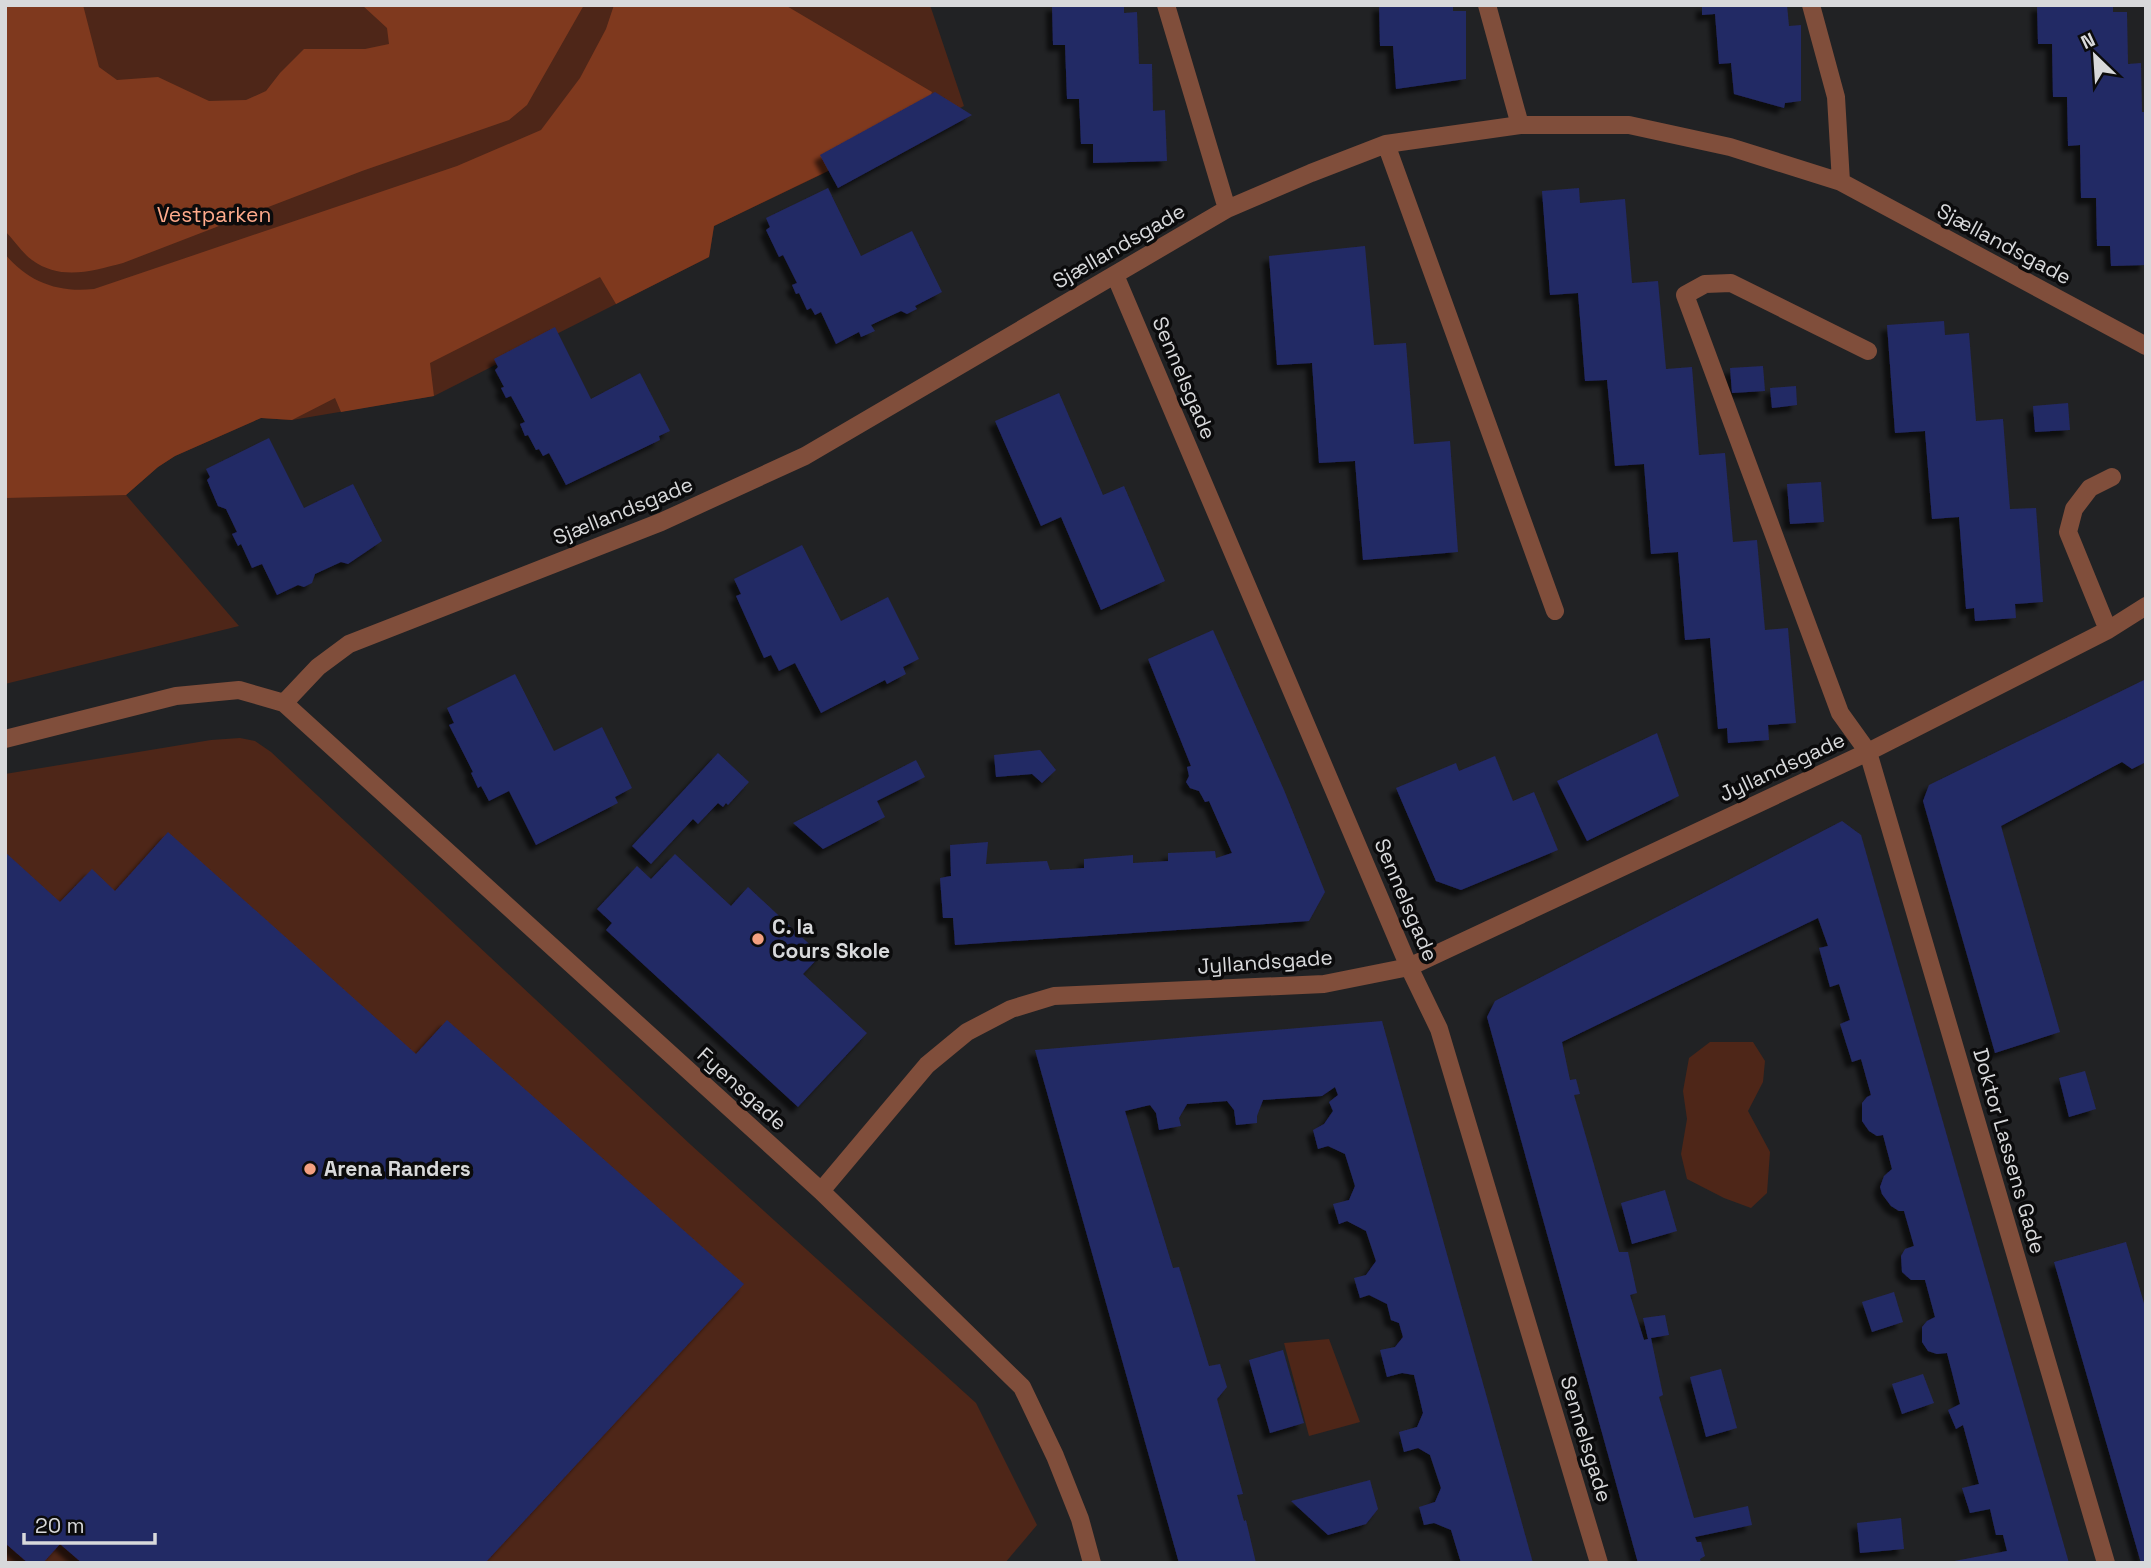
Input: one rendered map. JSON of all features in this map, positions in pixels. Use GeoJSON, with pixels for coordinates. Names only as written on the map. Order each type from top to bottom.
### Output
{"type":"FeatureCollection","features":[{"type":"Feature","properties":{"kind":"street"},"geometry":{"type":"LineString","coordinates":[[1166,5],[1227,209]]}},
{"type":"Feature","properties":{"kind":"street"},"geometry":{"type":"LineString","coordinates":[[1487,5],[1520,125]]}},
{"type":"Feature","properties":{"kind":"street"},"geometry":{"type":"LineString","coordinates":[[1811,5],[1836,97],[1840,182]]}},
{"type":"Feature","properties":{"kind":"street","name":"Sjællandsgade"},"geometry":{"type":"LineString","coordinates":[[284,703],[318,667],[349,644],[661,522],[805,456],[1227,209],[1386,144],[1520,125],[1629,125],[1730,147],[1840,182],[2146,346]]}},
{"type":"Feature","properties":{"kind":"street"},"geometry":{"type":"LineString","coordinates":[[1386,144],[1555,611]]}},
{"type":"Feature","properties":{"kind":"street","name":"Sennelsgade"},"geometry":{"type":"LineString","coordinates":[[1115,275],[1409,967],[1438,1029],[1599,1563]]}},
{"type":"Feature","properties":{"kind":"street","name":"Jyllandsgade"},"geometry":{"type":"LineString","coordinates":[[1868,351],[1731,283],[1705,284],[1685,295],[1840,713],[1868,752]]}},
{"type":"Feature","properties":{"kind":"street"},"geometry":{"type":"LineString","coordinates":[[2108,630],[2068,532],[2074,509],[2090,488],[2112,477]]}},
{"type":"Feature","properties":{"kind":"street","name":"Jyllandsgade"},"geometry":{"type":"LineString","coordinates":[[821,1191],[928,1065],[967,1032],[1011,1009],[1054,996],[1324,984],[1409,967],[1868,752],[2108,630],[2146,606]]}},
{"type":"Feature","properties":{"kind":"street"},"geometry":{"type":"LineString","coordinates":[[5,739],[176,696],[239,690],[284,703]]}},
{"type":"Feature","properties":{"kind":"street","name":"Fyensgade"},"geometry":{"type":"LineString","coordinates":[[284,703],[821,1191],[1022,1387],[1055,1456],[1080,1519],[1092,1563]]}},
{"type":"Feature","properties":{"kind":"street","name":"Doktor Lassens Gade"},"geometry":{"type":"LineString","coordinates":[[1868,752],[2106,1563]]}},
{"type":"Feature","properties":{"kind":"green space","name":"Vestparken"},"geometry":{"type":"Polygon","coordinates":[[[5,5],[930,5],[964,106],[714,226],[709,257],[434,396],[292,420],[261,418],[175,456],[126,495],[239,626],[5,684],[5,5]]]}},
{"type":"Feature","properties":{"kind":"green space"},"geometry":{"type":"Polygon","coordinates":[[[5,5],[83,5],[99,67],[117,80],[158,77],[209,101],[246,100],[266,91],[304,49],[365,49],[389,44],[387,28],[362,5],[584,5],[527,105],[509,120],[362,171],[123,263],[100,269],[65,272],[43,266],[28,257],[5,231],[5,5]]]}},
{"type":"Feature","properties":{"kind":"green space"},"geometry":{"type":"Polygon","coordinates":[[[614,5],[785,5],[932,92],[919,127],[714,226],[709,257],[616,304],[600,277],[430,363],[434,396],[341,412],[335,398],[292,420],[261,418],[175,456],[126,495],[5,498],[5,254],[24,272],[45,283],[68,289],[94,289],[457,166],[541,130],[580,78],[606,29],[614,5]]]}},
{"type":"Feature","properties":{"kind":"green space","name":"Arena Randers"},"geometry":{"type":"Polygon","coordinates":[[[240,738],[255,741],[271,752],[691,1145],[976,1403],[1037,1525],[1005,1563],[5,1563],[5,774],[211,740],[240,738]]]}},
{"type":"Feature","properties":{"kind":"green space"},"geometry":{"type":"Polygon","coordinates":[[[1710,1042],[1753,1042],[1765,1061],[1763,1082],[1748,1111],[1770,1152],[1767,1193],[1751,1208],[1687,1179],[1681,1154],[1687,1119],[1683,1091],[1689,1058],[1710,1042]]]}},
{"type":"Feature","properties":{"kind":"green space"},"geometry":{"type":"Polygon","coordinates":[[[1329,1339],[1360,1422],[1309,1436],[1284,1343],[1329,1339]]]}},
{"type":"Feature","properties":{"kind":"building"},"geometry":{"type":"Polygon","coordinates":[[[1052,5],[1124,5],[1124,13],[1137,12],[1139,64],[1152,64],[1153,111],[1165,110],[1167,161],[1093,163],[1093,144],[1081,144],[1079,99],[1067,99],[1065,45],[1053,45],[1052,5]]]}},
{"type":"Feature","properties":{"kind":"building"},"geometry":{"type":"Polygon","coordinates":[[[1379,5],[1453,5],[1453,11],[1466,11],[1466,79],[1396,89],[1393,46],[1380,46],[1379,5]]]}},
{"type":"Feature","properties":{"kind":"building"},"geometry":{"type":"Polygon","coordinates":[[[1702,5],[1787,5],[1789,26],[1801,25],[1801,101],[1785,103],[1784,108],[1734,94],[1731,63],[1719,64],[1715,14],[1702,15],[1702,5]]]}},
{"type":"Feature","properties":{"kind":"building"},"geometry":{"type":"Polygon","coordinates":[[[2037,5],[2113,5],[2113,12],[2127,12],[2128,64],[2141,63],[2142,112],[2146,112],[2146,265],[2111,266],[2110,246],[2097,246],[2096,198],[2081,198],[2080,145],[2068,146],[2067,97],[2053,97],[2052,44],[2038,44],[2037,5]]]}},
{"type":"Feature","properties":{"kind":"building"},"geometry":{"type":"Polygon","coordinates":[[[935,92],[972,115],[838,188],[820,155],[935,92]]]}},
{"type":"Feature","properties":{"kind":"building"},"geometry":{"type":"Polygon","coordinates":[[[828,188],[861,256],[912,231],[942,292],[915,306],[917,309],[907,314],[901,311],[871,325],[875,331],[861,337],[859,332],[836,344],[821,312],[815,315],[811,308],[807,310],[799,293],[796,294],[792,285],[797,283],[783,255],[779,257],[766,230],[770,227],[766,218],[828,188]]]}},
{"type":"Feature","properties":{"kind":"building"},"geometry":{"type":"Polygon","coordinates":[[[1579,188],[1580,203],[1625,199],[1632,283],[1658,281],[1666,369],[1692,367],[1699,455],[1725,453],[1733,542],[1757,540],[1765,630],[1788,628],[1796,723],[1768,725],[1769,740],[1728,743],[1727,728],[1718,729],[1710,638],[1685,640],[1678,552],[1651,554],[1644,464],[1615,466],[1607,380],[1585,381],[1578,293],[1550,295],[1542,191],[1579,188]]]}},
{"type":"Feature","properties":{"kind":"building"},"geometry":{"type":"Polygon","coordinates":[[[1365,246],[1374,345],[1406,343],[1414,444],[1450,441],[1458,552],[1363,560],[1355,461],[1319,463],[1312,363],[1277,365],[1269,256],[1365,246]]]}},
{"type":"Feature","properties":{"kind":"building"},"geometry":{"type":"Polygon","coordinates":[[[1944,321],[1945,335],[1969,333],[1976,421],[2003,419],[2010,509],[2036,508],[2043,602],[2015,604],[2016,618],[1975,621],[1974,608],[1966,609],[1959,517],[1932,519],[1925,431],[1895,433],[1887,325],[1944,321]]]}},
{"type":"Feature","properties":{"kind":"building"},"geometry":{"type":"Polygon","coordinates":[[[555,327],[591,399],[640,373],[670,431],[659,436],[660,440],[566,485],[549,453],[543,456],[539,449],[536,450],[528,435],[525,436],[520,424],[525,422],[511,396],[506,398],[501,388],[504,387],[495,370],[498,367],[494,359],[555,327]]]}},
{"type":"Feature","properties":{"kind":"building"},"geometry":{"type":"Polygon","coordinates":[[[1763,366],[1765,391],[1732,393],[1730,368],[1763,366]]]}},
{"type":"Feature","properties":{"kind":"building"},"geometry":{"type":"Polygon","coordinates":[[[1796,386],[1797,405],[1772,408],[1770,388],[1796,386]]]}},
{"type":"Feature","properties":{"kind":"building"},"geometry":{"type":"Polygon","coordinates":[[[1059,393],[1103,495],[1124,486],[1165,581],[1101,610],[1061,517],[1041,526],[995,421],[1059,393]]]}},
{"type":"Feature","properties":{"kind":"building"},"geometry":{"type":"Polygon","coordinates":[[[2068,403],[2070,430],[2035,432],[2033,406],[2068,403]]]}},
{"type":"Feature","properties":{"kind":"building"},"geometry":{"type":"Polygon","coordinates":[[[269,438],[304,508],[353,484],[382,541],[348,564],[341,562],[315,574],[312,583],[304,587],[298,585],[277,595],[262,564],[252,568],[241,544],[238,546],[232,534],[237,532],[226,509],[218,506],[207,480],[210,477],[206,469],[269,438]]]}},
{"type":"Feature","properties":{"kind":"building"},"geometry":{"type":"Polygon","coordinates":[[[1821,482],[1824,522],[1790,524],[1787,484],[1821,482]]]}},
{"type":"Feature","properties":{"kind":"building"},"geometry":{"type":"Polygon","coordinates":[[[802,545],[841,621],[888,597],[919,659],[903,667],[906,674],[887,684],[885,680],[821,713],[795,663],[779,671],[771,655],[764,658],[736,596],[741,594],[734,579],[802,545]]]}},
{"type":"Feature","properties":{"kind":"building"},"geometry":{"type":"Polygon","coordinates":[[[1213,630],[1284,790],[1325,892],[1309,921],[955,945],[953,918],[943,918],[940,878],[951,876],[950,845],[988,842],[986,864],[1047,861],[1050,870],[1084,868],[1084,859],[1133,855],[1133,863],[1168,861],[1168,853],[1215,851],[1216,858],[1232,853],[1209,801],[1205,802],[1199,791],[1190,788],[1186,782],[1189,776],[1187,767],[1191,766],[1148,659],[1213,630]]]}},
{"type":"Feature","properties":{"kind":"building"},"geometry":{"type":"Polygon","coordinates":[[[515,674],[554,751],[602,727],[632,788],[615,797],[618,803],[536,845],[509,791],[489,801],[481,786],[478,788],[471,773],[473,772],[449,725],[454,723],[447,708],[515,674]]]}},
{"type":"Feature","properties":{"kind":"building"},"geometry":{"type":"Polygon","coordinates":[[[2146,679],[2146,762],[2132,769],[2122,762],[2001,826],[2060,1032],[1995,1053],[1923,801],[1929,785],[2146,679]]]}},
{"type":"Feature","properties":{"kind":"building"},"geometry":{"type":"Polygon","coordinates":[[[1657,733],[1679,796],[1587,841],[1557,781],[1657,733]]]}},
{"type":"Feature","properties":{"kind":"building"},"geometry":{"type":"Polygon","coordinates":[[[1040,750],[1056,770],[1042,783],[1032,774],[996,777],[994,755],[1040,750]]]}},
{"type":"Feature","properties":{"kind":"building"},"geometry":{"type":"Polygon","coordinates":[[[718,753],[749,782],[728,805],[726,803],[723,807],[718,803],[698,824],[693,819],[651,864],[632,846],[718,753]]]}},
{"type":"Feature","properties":{"kind":"building"},"geometry":{"type":"Polygon","coordinates":[[[1495,756],[1513,801],[1534,792],[1558,850],[1461,890],[1436,881],[1396,788],[1456,763],[1459,771],[1495,756]]]}},
{"type":"Feature","properties":{"kind":"building"},"geometry":{"type":"Polygon","coordinates":[[[916,760],[925,777],[877,801],[885,817],[823,849],[793,823],[916,760]]]}},
{"type":"Feature","properties":{"kind":"building"},"geometry":{"type":"Polygon","coordinates":[[[1842,821],[1861,835],[2069,1563],[1944,1563],[2007,1551],[2003,1535],[1996,1535],[1990,1509],[1970,1513],[1962,1488],[1979,1484],[1963,1425],[1956,1429],[1948,1410],[1960,1404],[1947,1353],[1928,1351],[1922,1342],[1922,1327],[1935,1317],[1925,1280],[1911,1280],[1902,1272],[1901,1256],[1905,1249],[1914,1246],[1904,1211],[1891,1206],[1882,1194],[1880,1187],[1884,1176],[1892,1169],[1883,1135],[1877,1136],[1869,1131],[1862,1121],[1862,1103],[1871,1095],[1861,1059],[1852,1062],[1840,1024],[1850,1020],[1839,984],[1830,987],[1819,948],[1828,946],[1818,918],[1562,1042],[1570,1080],[1576,1079],[1580,1094],[1574,1095],[1619,1252],[1628,1252],[1637,1293],[1630,1295],[1644,1340],[1648,1339],[1643,1318],[1665,1315],[1669,1335],[1651,1338],[1663,1395],[1659,1397],[1694,1518],[1748,1506],[1752,1525],[1695,1537],[1697,1542],[1701,1542],[1705,1556],[1700,1559],[1701,1563],[1638,1563],[1487,1017],[1495,1001],[1842,821]]]}},
{"type":"Feature","properties":{"kind":"building","name":"Arena Randers"},"geometry":{"type":"Polygon","coordinates":[[[168,832],[416,1054],[447,1020],[744,1284],[485,1563],[82,1563],[60,1544],[43,1563],[28,1563],[5,1543],[5,852],[60,902],[92,869],[115,891],[168,832]]]}},
{"type":"Feature","properties":{"kind":"building"},"geometry":{"type":"Polygon","coordinates":[[[675,854],[731,906],[748,887],[821,955],[803,974],[867,1033],[798,1107],[606,930],[612,923],[597,909],[637,866],[651,879],[675,854]]]}},
{"type":"Feature","properties":{"kind":"building"},"geometry":{"type":"Polygon","coordinates":[[[1382,1021],[1533,1563],[1461,1563],[1451,1530],[1434,1523],[1424,1525],[1419,1507],[1435,1502],[1441,1488],[1430,1455],[1418,1448],[1404,1452],[1399,1432],[1417,1427],[1423,1413],[1414,1375],[1402,1373],[1387,1377],[1380,1350],[1395,1347],[1403,1337],[1399,1323],[1391,1320],[1387,1304],[1369,1295],[1360,1298],[1354,1278],[1366,1275],[1376,1261],[1366,1231],[1347,1221],[1339,1224],[1333,1204],[1349,1200],[1355,1186],[1345,1154],[1328,1146],[1318,1149],[1313,1130],[1324,1124],[1333,1111],[1329,1102],[1338,1095],[1335,1087],[1322,1096],[1263,1100],[1257,1123],[1236,1125],[1234,1110],[1227,1101],[1187,1104],[1179,1118],[1181,1126],[1159,1130],[1156,1113],[1150,1105],[1125,1111],[1173,1268],[1179,1267],[1209,1366],[1220,1364],[1227,1387],[1217,1399],[1243,1494],[1237,1495],[1256,1563],[1179,1563],[1035,1050],[1382,1021]]]}},
{"type":"Feature","properties":{"kind":"building"},"geometry":{"type":"Polygon","coordinates":[[[2085,1071],[2096,1109],[2069,1117],[2059,1078],[2085,1071]]]}},
{"type":"Feature","properties":{"kind":"building"},"geometry":{"type":"Polygon","coordinates":[[[1665,1190],[1677,1231],[1632,1244],[1621,1203],[1665,1190]]]}},
{"type":"Feature","properties":{"kind":"building"},"geometry":{"type":"Polygon","coordinates":[[[2126,1242],[2146,1310],[2146,1563],[2141,1563],[2054,1262],[2126,1242]]]}},
{"type":"Feature","properties":{"kind":"building"},"geometry":{"type":"Polygon","coordinates":[[[1894,1292],[1903,1322],[1872,1332],[1862,1302],[1894,1292]]]}},
{"type":"Feature","properties":{"kind":"building"},"geometry":{"type":"Polygon","coordinates":[[[1283,1350],[1304,1423],[1270,1433],[1249,1360],[1283,1350]]]}},
{"type":"Feature","properties":{"kind":"building"},"geometry":{"type":"Polygon","coordinates":[[[1721,1369],[1737,1428],[1706,1437],[1690,1377],[1721,1369]]]}},
{"type":"Feature","properties":{"kind":"building"},"geometry":{"type":"Polygon","coordinates":[[[1923,1374],[1934,1403],[1902,1414],[1892,1384],[1923,1374]]]}},
{"type":"Feature","properties":{"kind":"building"},"geometry":{"type":"Polygon","coordinates":[[[1370,1480],[1378,1509],[1366,1524],[1328,1535],[1291,1501],[1370,1480]]]}},
{"type":"Feature","properties":{"kind":"building"},"geometry":{"type":"Polygon","coordinates":[[[1901,1518],[1904,1549],[1860,1553],[1857,1523],[1901,1518]]]}},
{"type":"Feature","properties":{"kind":"place","name":"C. la Cours Skole"},"geometry":{"type":"Point","coordinates":[758,939]}},
{"type":"Feature","properties":{"kind":"place","name":"Arena Randers"},"geometry":{"type":"Point","coordinates":[310,1169]}}]}
